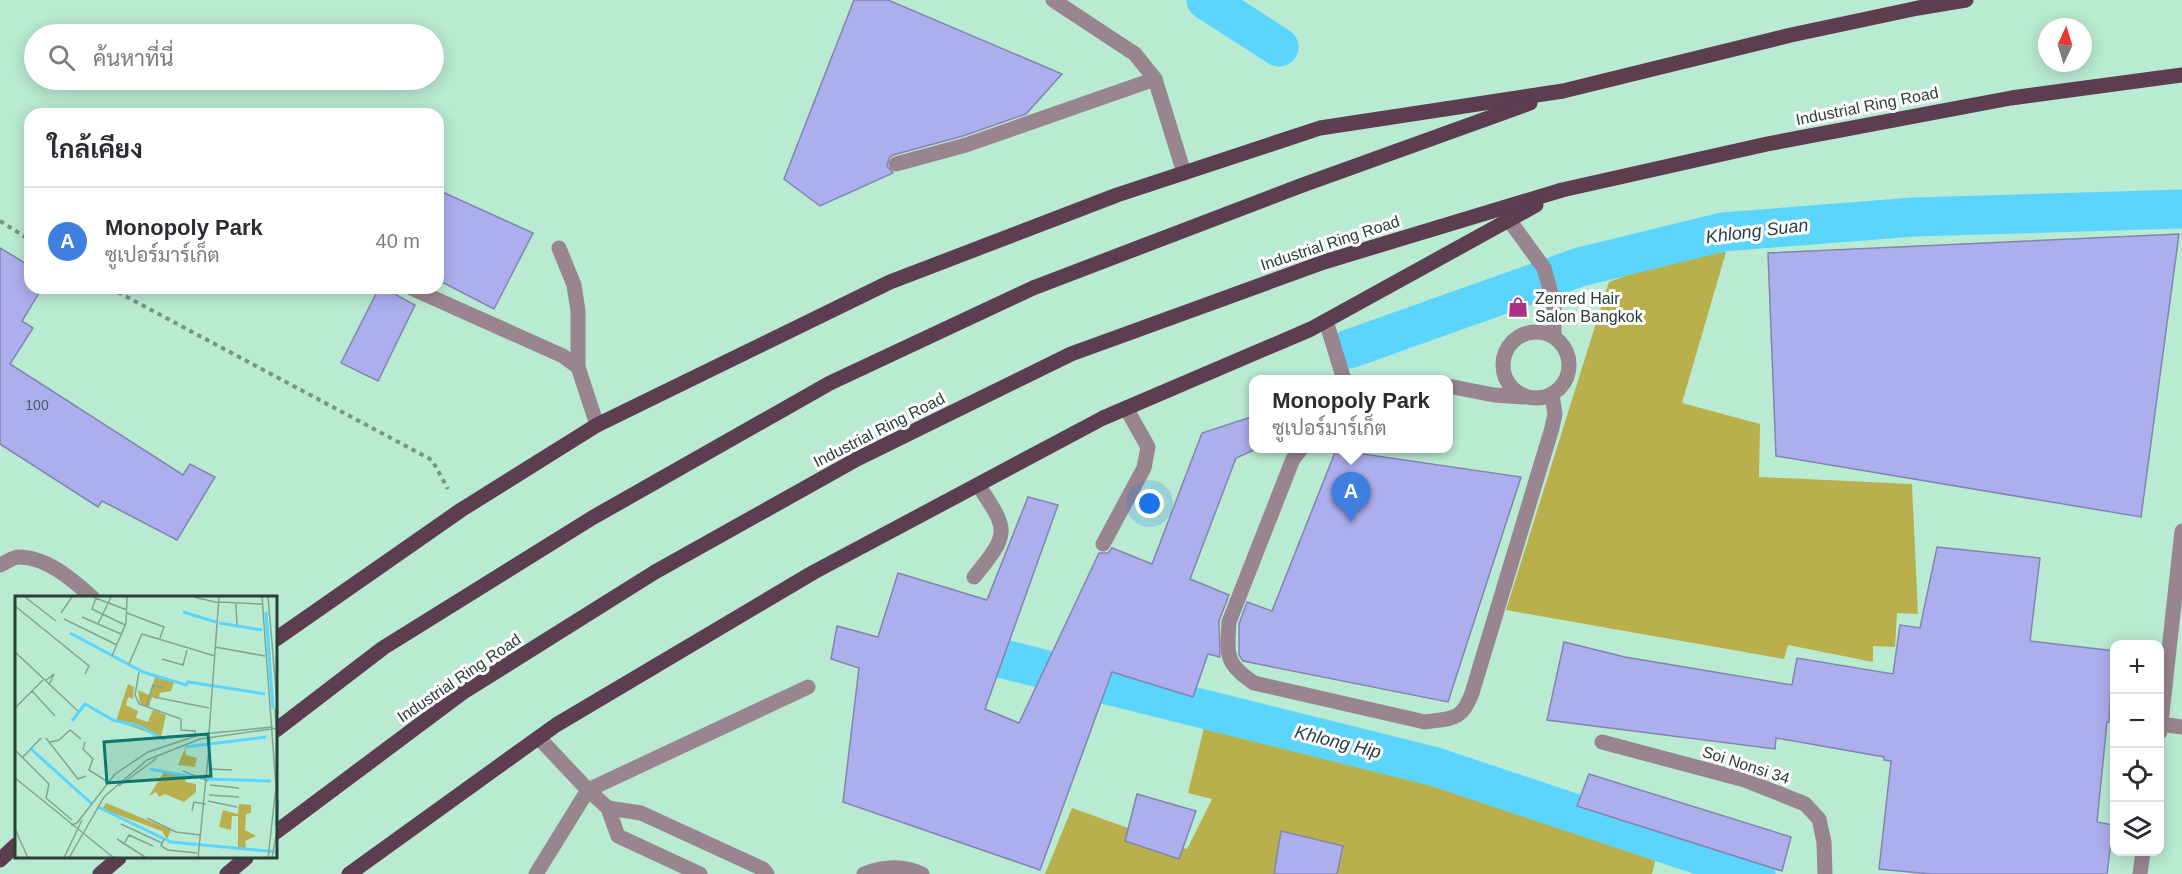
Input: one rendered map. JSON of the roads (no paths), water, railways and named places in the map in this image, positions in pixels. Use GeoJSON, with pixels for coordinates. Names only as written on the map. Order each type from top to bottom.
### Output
{"type":"FeatureCollection","features":[{"type":"Feature","properties":{"kind":"main road"},"geometry":{"type":"LineString","coordinates":[[278,638],[461,510],[597,425],[890,282],[1117,195],[1320,128],[1563,91],[1917,4],[1966,0]]}},
{"type":"Feature","properties":{"kind":"main road","name":"Industrial Ring Road"},"geometry":{"type":"LineString","coordinates":[[278,831],[462,693],[655,572],[857,459],[1071,354],[1324,262],[1562,190],[1767,144],[1999,100],[2182,75]]}},
{"type":"Feature","properties":{"kind":"main road"},"geometry":{"type":"LineString","coordinates":[[278,728],[383,648],[592,518],[830,383],[1033,288],[1300,186],[1563,91]]}},
{"type":"Feature","properties":{"kind":"main road","name":"Industrial Ring Road"},"geometry":{"type":"LineString","coordinates":[[349,874],[567,719],[814,572],[1103,418],[1311,329],[1562,190]]}},
{"type":"Feature","properties":{"kind":"main road"},"geometry":{"type":"LineString","coordinates":[[100,874],[118,859]]}},
{"type":"Feature","properties":{"kind":"main road"},"geometry":{"type":"LineString","coordinates":[[227,874],[245,859]]}},
{"type":"Feature","properties":{"kind":"street"},"geometry":{"type":"LineString","coordinates":[[1053,0],[1135,54],[1155,79],[1184,173]]}},
{"type":"Feature","properties":{"kind":"street"},"geometry":{"type":"LineString","coordinates":[[896,164],[966,145],[1155,79]]}},
{"type":"Feature","properties":{"kind":"street"},"geometry":{"type":"LineString","coordinates":[[1453,387],[1494,395],[1541,399],[1552,395],[1569,378],[1569,354],[1554,335],[1554,304],[1544,268],[1509,220]]}},
{"type":"Feature","properties":{"kind":"street"},"geometry":{"type":"LineString","coordinates":[[558,248],[574,285],[578,311],[578,367],[597,425]]}},
{"type":"Feature","properties":{"kind":"street"},"geometry":{"type":"LineString","coordinates":[[424,294],[563,356],[578,367]]}},
{"type":"Feature","properties":{"kind":"street"},"geometry":{"type":"LineString","coordinates":[[1326,321],[1342,375]]}},
{"type":"Feature","properties":{"kind":"street"},"geometry":{"type":"LineString","coordinates":[[1529,398],[1512,389],[1502,372],[1504,352],[1516,337],[1535,331],[1554,335]]}},
{"type":"Feature","properties":{"kind":"street"},"geometry":{"type":"LineString","coordinates":[[1298,453],[1293,459],[1229,622],[1227,645],[1232,663],[1238,672],[1254,683],[1425,722],[1451,718],[1466,709],[1472,693],[1552,428],[1555,414],[1552,395]]}},
{"type":"Feature","properties":{"kind":"street"},"geometry":{"type":"LineString","coordinates":[[1103,544],[1144,468],[1148,447],[1126,408]]}},
{"type":"Feature","properties":{"kind":"street"},"geometry":{"type":"LineString","coordinates":[[974,578],[993,554],[1002,537],[1000,519],[978,485]]}},
{"type":"Feature","properties":{"kind":"street"},"geometry":{"type":"LineString","coordinates":[[2164,694],[2182,531]]}},
{"type":"Feature","properties":{"kind":"street"},"geometry":{"type":"LineString","coordinates":[[0,565],[16,557],[41,561],[72,580],[91,596]]}},
{"type":"Feature","properties":{"kind":"street"},"geometry":{"type":"LineString","coordinates":[[536,874],[588,790],[808,687]]}},
{"type":"Feature","properties":{"kind":"street"},"geometry":{"type":"LineString","coordinates":[[2164,728],[2182,727]]}},
{"type":"Feature","properties":{"kind":"street"},"geometry":{"type":"LineString","coordinates":[[539,738],[608,808],[618,836],[700,874]]}},
{"type":"Feature","properties":{"kind":"street","name":"Soi Nonsi 34"},"geometry":{"type":"LineString","coordinates":[[1602,742],[1745,780],[1805,804],[1819,819],[1824,842],[1825,872]]}},
{"type":"Feature","properties":{"kind":"street"},"geometry":{"type":"LineString","coordinates":[[608,808],[641,813],[763,869],[767,874]]}},
{"type":"Feature","properties":{"kind":"street"},"geometry":{"type":"LineString","coordinates":[[2140,874],[2142,856]]}},
{"type":"Feature","properties":{"kind":"street"},"geometry":{"type":"LineString","coordinates":[[864,874],[877,869],[907,867],[922,874]]}},
{"type":"Feature","properties":{"kind":"waterway"},"geometry":{"type":"LineString","coordinates":[[1206,0],[1279,47]]}},
{"type":"Feature","properties":{"kind":"waterway","name":"Khlong Suan"},"geometry":{"type":"LineString","coordinates":[[1349,349],[1580,267],[1723,232],[1914,217],[2182,209]]}},
{"type":"Feature","properties":{"kind":"waterway","name":"Khlong Hip"},"geometry":{"type":"LineString","coordinates":[[951,646],[1436,767],[1756,874]]}},
{"type":"Feature","properties":{"kind":"place","name":"Zenred Hair Salon Bangkok"},"geometry":{"type":"Point","coordinates":[1518,307]}},
{"type":"Feature","properties":{"kind":"place","name":"Monopoly Park"},"geometry":{"type":"Point","coordinates":[1351,522]}}]}
